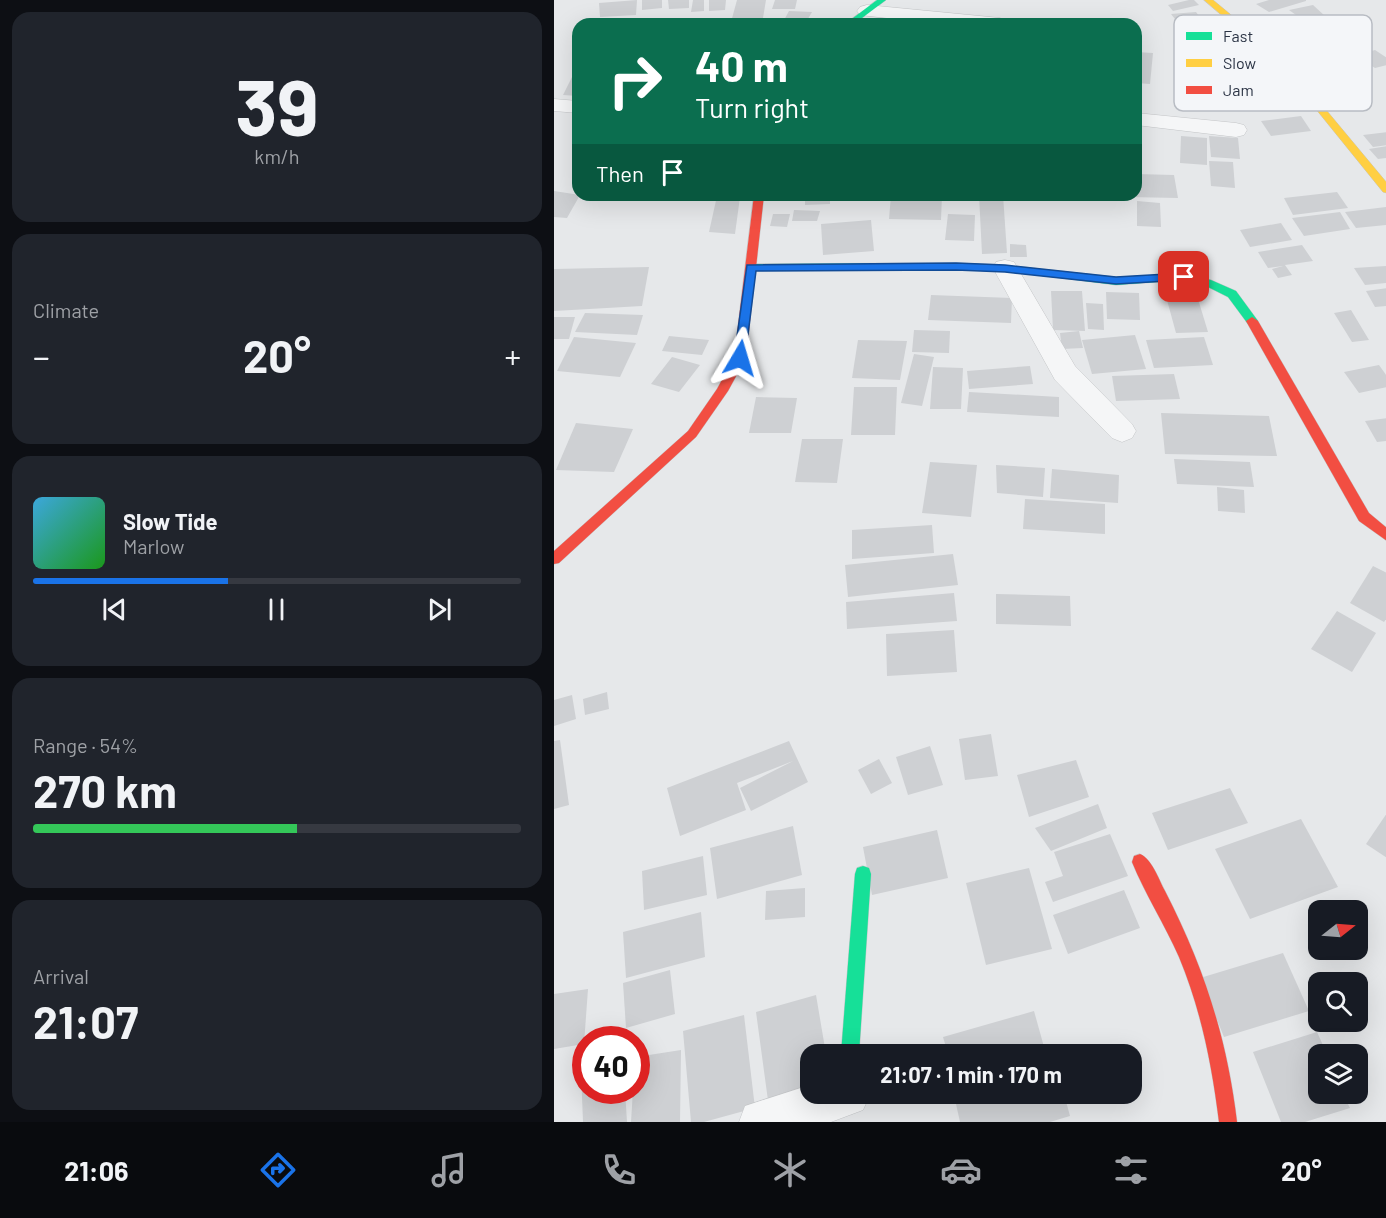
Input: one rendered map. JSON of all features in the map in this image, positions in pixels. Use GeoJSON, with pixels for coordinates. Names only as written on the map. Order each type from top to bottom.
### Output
{"type":"FeatureCollection","features":[{"type":"Feature","properties":{"kind":"street"},"geometry":{"type":"LineString","coordinates":[[1208,0],[1226,15]]}},
{"type":"Feature","properties":{"kind":"street"},"geometry":{"type":"LineString","coordinates":[[857,18],[874,5],[960,18]]}},
{"type":"Feature","properties":{"kind":"street"},"geometry":{"type":"LineString","coordinates":[[554,105],[572,106]]}},
{"type":"Feature","properties":{"kind":"street"},"geometry":{"type":"LineString","coordinates":[[1322,111],[1386,189]]}},
{"type":"Feature","properties":{"kind":"street"},"geometry":{"type":"LineString","coordinates":[[1142,120],[1236,130]]}},
{"type":"Feature","properties":{"kind":"street"},"geometry":{"type":"LineString","coordinates":[[554,559],[692,434],[716,400],[740,358],[758,201]]}},
{"type":"Feature","properties":{"kind":"street"},"geometry":{"type":"LineString","coordinates":[[751,267],[1005,268],[1116,280],[1184,277],[1207,282],[1232,294],[1263,339],[1364,517],[1386,536]]}},
{"type":"Feature","properties":{"kind":"street"},"geometry":{"type":"LineString","coordinates":[[1005,268],[1065,373],[1122,431]]}},
{"type":"Feature","properties":{"kind":"street"},"geometry":{"type":"LineString","coordinates":[[1140,862],[1175,924],[1207,1000],[1226,1083],[1228,1122]]}},
{"type":"Feature","properties":{"kind":"street"},"geometry":{"type":"LineString","coordinates":[[851,1044],[863,874]]}},
{"type":"Feature","properties":{"kind":"street"},"geometry":{"type":"LineString","coordinates":[[761,1122],[812,1104]]}},
{"type":"Feature","properties":{"kind":"building"},"geometry":{"type":"Polygon","coordinates":[[[637,0],[636,15],[600,17],[599,3],[637,0]]]}},
{"type":"Feature","properties":{"kind":"building"},"geometry":{"type":"Polygon","coordinates":[[[642,0],[662,0],[662,8],[642,10],[642,0]]]}},
{"type":"Feature","properties":{"kind":"building"},"geometry":{"type":"Polygon","coordinates":[[[668,0],[689,0],[689,8],[669,9],[668,0]]]}},
{"type":"Feature","properties":{"kind":"building"},"geometry":{"type":"Polygon","coordinates":[[[693,0],[704,0],[704,11],[691,12],[693,0]]]}},
{"type":"Feature","properties":{"kind":"building"},"geometry":{"type":"Polygon","coordinates":[[[709,0],[726,0],[725,10],[709,11],[709,0]]]}},
{"type":"Feature","properties":{"kind":"building"},"geometry":{"type":"Polygon","coordinates":[[[737,0],[766,0],[763,18],[732,18],[737,0]]]}},
{"type":"Feature","properties":{"kind":"building"},"geometry":{"type":"Polygon","coordinates":[[[775,0],[797,0],[795,9],[772,9],[775,0]]]}},
{"type":"Feature","properties":{"kind":"building"},"geometry":{"type":"Polygon","coordinates":[[[1194,0],[1199,5],[1173,11],[1168,5],[1194,0]]]}},
{"type":"Feature","properties":{"kind":"building"},"geometry":{"type":"Polygon","coordinates":[[[1269,0],[1306,1],[1269,12],[1256,4],[1269,0]]]}},
{"type":"Feature","properties":{"kind":"building"},"geometry":{"type":"Polygon","coordinates":[[[1313,5],[1324,15],[1296,15],[1289,10],[1313,5]]]}},
{"type":"Feature","properties":{"kind":"building"},"geometry":{"type":"Polygon","coordinates":[[[789,11],[812,12],[808,18],[785,18],[789,11]]]}},
{"type":"Feature","properties":{"kind":"building"},"geometry":{"type":"Polygon","coordinates":[[[1196,12],[1198,15],[1174,15],[1174,18],[1171,14],[1196,12]]]}},
{"type":"Feature","properties":{"kind":"building"},"geometry":{"type":"Polygon","coordinates":[[[1375,50],[1387,58],[1387,65],[1375,68],[1372,66],[1372,51],[1375,50]]]}},
{"type":"Feature","properties":{"kind":"building"},"geometry":{"type":"Polygon","coordinates":[[[1142,52],[1153,53],[1150,84],[1142,83],[1142,52]]]}},
{"type":"Feature","properties":{"kind":"building"},"geometry":{"type":"Polygon","coordinates":[[[572,77],[572,96],[563,95],[572,77]]]}},
{"type":"Feature","properties":{"kind":"building"},"geometry":{"type":"Polygon","coordinates":[[[1301,116],[1311,131],[1271,136],[1261,121],[1301,116]]]}},
{"type":"Feature","properties":{"kind":"building"},"geometry":{"type":"Polygon","coordinates":[[[1387,132],[1387,145],[1373,147],[1363,135],[1387,132]]]}},
{"type":"Feature","properties":{"kind":"building"},"geometry":{"type":"Polygon","coordinates":[[[1181,136],[1207,138],[1207,165],[1180,163],[1181,136]]]}},
{"type":"Feature","properties":{"kind":"building"},"geometry":{"type":"Polygon","coordinates":[[[1209,136],[1238,138],[1240,159],[1211,157],[1209,136]]]}},
{"type":"Feature","properties":{"kind":"building"},"geometry":{"type":"Polygon","coordinates":[[[1387,146],[1387,158],[1378,159],[1369,149],[1387,146]]]}},
{"type":"Feature","properties":{"kind":"building"},"geometry":{"type":"Polygon","coordinates":[[[1209,161],[1233,162],[1235,188],[1211,186],[1209,161]]]}},
{"type":"Feature","properties":{"kind":"building"},"geometry":{"type":"Polygon","coordinates":[[[1142,174],[1174,175],[1178,198],[1142,197],[1142,174]]]}},
{"type":"Feature","properties":{"kind":"building"},"geometry":{"type":"Polygon","coordinates":[[[554,191],[572,194],[572,201],[577,201],[567,218],[554,217],[554,191]]]}},
{"type":"Feature","properties":{"kind":"building"},"geometry":{"type":"Polygon","coordinates":[[[1337,192],[1348,208],[1293,215],[1284,198],[1337,192]]]}},
{"type":"Feature","properties":{"kind":"building"},"geometry":{"type":"Polygon","coordinates":[[[716,201],[739,201],[735,234],[709,232],[716,201]]]}},
{"type":"Feature","properties":{"kind":"building"},"geometry":{"type":"Polygon","coordinates":[[[805,201],[830,201],[830,204],[805,205],[805,201]]]}},
{"type":"Feature","properties":{"kind":"building"},"geometry":{"type":"Polygon","coordinates":[[[890,201],[942,201],[941,220],[889,219],[890,201]]]}},
{"type":"Feature","properties":{"kind":"building"},"geometry":{"type":"Polygon","coordinates":[[[979,201],[1003,201],[1007,253],[982,254],[979,201]]]}},
{"type":"Feature","properties":{"kind":"building"},"geometry":{"type":"Polygon","coordinates":[[[1137,201],[1160,203],[1161,227],[1137,226],[1137,201]]]}},
{"type":"Feature","properties":{"kind":"building"},"geometry":{"type":"Polygon","coordinates":[[[1387,207],[1387,225],[1356,228],[1345,212],[1387,207]]]}},
{"type":"Feature","properties":{"kind":"building"},"geometry":{"type":"Polygon","coordinates":[[[794,210],[820,211],[817,221],[792,221],[794,210]]]}},
{"type":"Feature","properties":{"kind":"building"},"geometry":{"type":"Polygon","coordinates":[[[1340,212],[1350,229],[1304,236],[1292,218],[1340,212]]]}},
{"type":"Feature","properties":{"kind":"building"},"geometry":{"type":"Polygon","coordinates":[[[773,214],[790,214],[787,227],[770,226],[773,214]]]}},
{"type":"Feature","properties":{"kind":"building"},"geometry":{"type":"Polygon","coordinates":[[[948,214],[975,215],[974,241],[945,240],[948,214]]]}},
{"type":"Feature","properties":{"kind":"building"},"geometry":{"type":"Polygon","coordinates":[[[871,220],[874,251],[823,255],[821,224],[871,220]]]}},
{"type":"Feature","properties":{"kind":"building"},"geometry":{"type":"Polygon","coordinates":[[[1281,223],[1292,240],[1250,247],[1240,230],[1281,223]]]}},
{"type":"Feature","properties":{"kind":"building"},"geometry":{"type":"Polygon","coordinates":[[[1010,244],[1026,245],[1027,257],[1010,257],[1010,244]]]}},
{"type":"Feature","properties":{"kind":"building"},"geometry":{"type":"Polygon","coordinates":[[[1302,245],[1313,261],[1285,265],[1292,275],[1278,278],[1272,269],[1283,266],[1268,268],[1258,252],[1302,245]]]}},
{"type":"Feature","properties":{"kind":"building"},"geometry":{"type":"Polygon","coordinates":[[[1387,266],[1387,283],[1365,285],[1354,268],[1387,266]]]}},
{"type":"Feature","properties":{"kind":"building"},"geometry":{"type":"Polygon","coordinates":[[[649,267],[642,306],[554,311],[554,269],[649,267]]]}},
{"type":"Feature","properties":{"kind":"building"},"geometry":{"type":"Polygon","coordinates":[[[1387,288],[1387,306],[1375,307],[1366,291],[1387,288]]]}},
{"type":"Feature","properties":{"kind":"building"},"geometry":{"type":"Polygon","coordinates":[[[1051,291],[1082,291],[1085,331],[1053,330],[1051,291]]]}},
{"type":"Feature","properties":{"kind":"building"},"geometry":{"type":"Polygon","coordinates":[[[1106,292],[1139,293],[1140,320],[1107,319],[1106,292]]]}},
{"type":"Feature","properties":{"kind":"building"},"geometry":{"type":"Polygon","coordinates":[[[931,295],[1012,298],[1011,323],[928,320],[931,295]]]}},
{"type":"Feature","properties":{"kind":"building"},"geometry":{"type":"Polygon","coordinates":[[[1198,299],[1208,332],[1176,333],[1167,300],[1198,299]]]}},
{"type":"Feature","properties":{"kind":"building"},"geometry":{"type":"Polygon","coordinates":[[[1086,303],[1103,304],[1104,330],[1088,329],[1086,303]]]}},
{"type":"Feature","properties":{"kind":"building"},"geometry":{"type":"Polygon","coordinates":[[[1351,310],[1369,340],[1352,342],[1334,313],[1351,310]]]}},
{"type":"Feature","properties":{"kind":"building"},"geometry":{"type":"Polygon","coordinates":[[[585,313],[643,315],[637,335],[575,332],[585,313]]]}},
{"type":"Feature","properties":{"kind":"building"},"geometry":{"type":"Polygon","coordinates":[[[554,317],[575,317],[569,339],[554,339],[554,317]]]}},
{"type":"Feature","properties":{"kind":"building"},"geometry":{"type":"Polygon","coordinates":[[[914,330],[950,331],[949,353],[912,352],[914,330]]]}},
{"type":"Feature","properties":{"kind":"building"},"geometry":{"type":"Polygon","coordinates":[[[1079,331],[1083,348],[1062,349],[1060,333],[1079,331]]]}},
{"type":"Feature","properties":{"kind":"building"},"geometry":{"type":"Polygon","coordinates":[[[1135,335],[1146,369],[1092,374],[1082,340],[1135,335]]]}},
{"type":"Feature","properties":{"kind":"building"},"geometry":{"type":"Polygon","coordinates":[[[669,336],[709,340],[702,355],[662,351],[669,336]]]}},
{"type":"Feature","properties":{"kind":"building"},"geometry":{"type":"Polygon","coordinates":[[[574,337],[636,343],[620,377],[557,371],[574,337]]]}},
{"type":"Feature","properties":{"kind":"building"},"geometry":{"type":"Polygon","coordinates":[[[1204,337],[1213,365],[1154,368],[1146,340],[1204,337]]]}},
{"type":"Feature","properties":{"kind":"building"},"geometry":{"type":"Polygon","coordinates":[[[858,340],[907,341],[900,380],[852,378],[858,340]]]}},
{"type":"Feature","properties":{"kind":"building"},"geometry":{"type":"Polygon","coordinates":[[[914,354],[934,357],[922,406],[901,403],[914,354]]]}},
{"type":"Feature","properties":{"kind":"building"},"geometry":{"type":"Polygon","coordinates":[[[672,357],[700,365],[679,392],[651,384],[672,357]]]}},
{"type":"Feature","properties":{"kind":"building"},"geometry":{"type":"Polygon","coordinates":[[[1379,365],[1387,376],[1387,387],[1359,393],[1344,372],[1379,365]]]}},
{"type":"Feature","properties":{"kind":"building"},"geometry":{"type":"Polygon","coordinates":[[[1030,366],[1033,384],[969,389],[967,371],[1030,366]]]}},
{"type":"Feature","properties":{"kind":"building"},"geometry":{"type":"Polygon","coordinates":[[[933,367],[963,368],[961,409],[930,409],[933,367]]]}},
{"type":"Feature","properties":{"kind":"building"},"geometry":{"type":"Polygon","coordinates":[[[1174,374],[1180,399],[1116,401],[1112,376],[1174,374]]]}},
{"type":"Feature","properties":{"kind":"building"},"geometry":{"type":"Polygon","coordinates":[[[854,387],[897,387],[895,435],[851,435],[854,387]]]}},
{"type":"Feature","properties":{"kind":"building"},"geometry":{"type":"Polygon","coordinates":[[[969,392],[1059,397],[1059,417],[967,412],[969,392]]]}},
{"type":"Feature","properties":{"kind":"building"},"geometry":{"type":"Polygon","coordinates":[[[756,397],[797,398],[791,433],[749,433],[756,397]]]}},
{"type":"Feature","properties":{"kind":"building"},"geometry":{"type":"Polygon","coordinates":[[[1161,413],[1269,416],[1277,456],[1165,454],[1161,413]]]}},
{"type":"Feature","properties":{"kind":"building"},"geometry":{"type":"Polygon","coordinates":[[[1387,418],[1387,441],[1377,442],[1365,421],[1387,418]]]}},
{"type":"Feature","properties":{"kind":"building"},"geometry":{"type":"Polygon","coordinates":[[[576,423],[633,429],[614,472],[556,470],[576,423]]]}},
{"type":"Feature","properties":{"kind":"building"},"geometry":{"type":"Polygon","coordinates":[[[802,439],[843,439],[837,483],[795,482],[802,439]]]}},
{"type":"Feature","properties":{"kind":"building"},"geometry":{"type":"Polygon","coordinates":[[[1174,459],[1250,462],[1254,487],[1177,484],[1174,459]]]}},
{"type":"Feature","properties":{"kind":"building"},"geometry":{"type":"Polygon","coordinates":[[[930,462],[977,465],[971,517],[922,513],[930,462]]]}},
{"type":"Feature","properties":{"kind":"building"},"geometry":{"type":"Polygon","coordinates":[[[996,465],[1045,468],[1043,497],[997,493],[996,465]]]}},
{"type":"Feature","properties":{"kind":"building"},"geometry":{"type":"Polygon","coordinates":[[[1052,469],[1119,475],[1118,503],[1050,498],[1052,469]]]}},
{"type":"Feature","properties":{"kind":"building"},"geometry":{"type":"Polygon","coordinates":[[[1217,487],[1244,490],[1245,513],[1218,511],[1217,487]]]}},
{"type":"Feature","properties":{"kind":"building"},"geometry":{"type":"Polygon","coordinates":[[[1025,499],[1105,504],[1105,534],[1023,529],[1025,499]]]}},
{"type":"Feature","properties":{"kind":"building"},"geometry":{"type":"Polygon","coordinates":[[[932,525],[934,553],[852,559],[852,530],[932,525]]]}},
{"type":"Feature","properties":{"kind":"building"},"geometry":{"type":"Polygon","coordinates":[[[953,554],[958,585],[848,597],[845,565],[953,554]]]}},
{"type":"Feature","properties":{"kind":"building"},"geometry":{"type":"Polygon","coordinates":[[[1373,566],[1387,573],[1387,618],[1384,622],[1350,603],[1373,566]]]}},
{"type":"Feature","properties":{"kind":"building"},"geometry":{"type":"Polygon","coordinates":[[[954,593],[957,621],[847,629],[846,602],[954,593]]]}},
{"type":"Feature","properties":{"kind":"building"},"geometry":{"type":"Polygon","coordinates":[[[996,594],[1070,596],[1071,626],[996,624],[996,594]]]}},
{"type":"Feature","properties":{"kind":"building"},"geometry":{"type":"Polygon","coordinates":[[[1337,611],[1376,633],[1352,672],[1311,649],[1337,611]]]}},
{"type":"Feature","properties":{"kind":"building"},"geometry":{"type":"Polygon","coordinates":[[[954,630],[957,672],[887,676],[886,634],[954,630]]]}},
{"type":"Feature","properties":{"kind":"building"},"geometry":{"type":"Polygon","coordinates":[[[607,692],[609,709],[585,715],[583,699],[607,692]]]}},
{"type":"Feature","properties":{"kind":"building"},"geometry":{"type":"Polygon","coordinates":[[[572,695],[576,719],[554,726],[554,700],[572,695]]]}},
{"type":"Feature","properties":{"kind":"building"},"geometry":{"type":"Polygon","coordinates":[[[991,734],[998,776],[965,780],[959,739],[991,734]]]}},
{"type":"Feature","properties":{"kind":"building"},"geometry":{"type":"Polygon","coordinates":[[[560,740],[569,805],[554,809],[554,741],[560,740]]]}},
{"type":"Feature","properties":{"kind":"building"},"geometry":{"type":"Polygon","coordinates":[[[789,741],[808,782],[751,811],[740,788],[793,761],[737,783],[746,810],[680,836],[667,788],[789,741]]]}},
{"type":"Feature","properties":{"kind":"building"},"geometry":{"type":"Polygon","coordinates":[[[930,746],[943,785],[908,795],[896,757],[930,746]]]}},
{"type":"Feature","properties":{"kind":"building"},"geometry":{"type":"Polygon","coordinates":[[[879,759],[892,783],[871,794],[858,770],[879,759]]]}},
{"type":"Feature","properties":{"kind":"building"},"geometry":{"type":"Polygon","coordinates":[[[1076,760],[1089,797],[1029,817],[1017,775],[1076,760]]]}},
{"type":"Feature","properties":{"kind":"building"},"geometry":{"type":"Polygon","coordinates":[[[1230,788],[1248,823],[1168,850],[1152,813],[1230,788]]]}},
{"type":"Feature","properties":{"kind":"building"},"geometry":{"type":"Polygon","coordinates":[[[1098,804],[1107,828],[1051,851],[1035,828],[1098,804]]]}},
{"type":"Feature","properties":{"kind":"building"},"geometry":{"type":"Polygon","coordinates":[[[1387,813],[1387,858],[1366,844],[1387,813]]]}},
{"type":"Feature","properties":{"kind":"building"},"geometry":{"type":"Polygon","coordinates":[[[1301,819],[1338,887],[1250,919],[1215,849],[1301,819]]]}},
{"type":"Feature","properties":{"kind":"building"},"geometry":{"type":"Polygon","coordinates":[[[793,826],[802,875],[717,899],[710,848],[793,826]]]}},
{"type":"Feature","properties":{"kind":"building"},"geometry":{"type":"Polygon","coordinates":[[[937,830],[948,878],[872,895],[863,847],[937,830]]]}},
{"type":"Feature","properties":{"kind":"building"},"geometry":{"type":"Polygon","coordinates":[[[1110,834],[1128,876],[1053,902],[1045,882],[1063,876],[1054,852],[1110,834]]]}},
{"type":"Feature","properties":{"kind":"building"},"geometry":{"type":"Polygon","coordinates":[[[703,856],[707,895],[644,910],[642,871],[703,856]]]}},
{"type":"Feature","properties":{"kind":"building"},"geometry":{"type":"Polygon","coordinates":[[[1029,868],[1052,949],[986,965],[966,883],[1029,868]]]}},
{"type":"Feature","properties":{"kind":"building"},"geometry":{"type":"Polygon","coordinates":[[[805,888],[805,917],[765,920],[766,891],[805,888]]]}},
{"type":"Feature","properties":{"kind":"building"},"geometry":{"type":"Polygon","coordinates":[[[1124,890],[1140,928],[1068,954],[1053,915],[1124,890]]]}},
{"type":"Feature","properties":{"kind":"building"},"geometry":{"type":"Polygon","coordinates":[[[701,912],[705,957],[626,978],[623,932],[701,912]]]}},
{"type":"Feature","properties":{"kind":"building"},"geometry":{"type":"Polygon","coordinates":[[[1283,953],[1308,1011],[1224,1037],[1200,978],[1283,953]]]}},
{"type":"Feature","properties":{"kind":"building"},"geometry":{"type":"Polygon","coordinates":[[[670,970],[675,1014],[626,1026],[623,983],[670,970]]]}},
{"type":"Feature","properties":{"kind":"building"},"geometry":{"type":"Polygon","coordinates":[[[588,989],[585,1026],[572,1026],[572,1046],[554,1049],[554,994],[588,989]]]}},
{"type":"Feature","properties":{"kind":"building"},"geometry":{"type":"Polygon","coordinates":[[[816,995],[824,1044],[800,1044],[800,1099],[769,1108],[756,1012],[816,995]]]}},
{"type":"Feature","properties":{"kind":"building"},"geometry":{"type":"Polygon","coordinates":[[[1034,1011],[1043,1044],[945,1044],[943,1037],[1034,1011]]]}},
{"type":"Feature","properties":{"kind":"building"},"geometry":{"type":"Polygon","coordinates":[[[744,1015],[755,1108],[704,1122],[691,1122],[683,1031],[744,1015]]]}},
{"type":"Feature","properties":{"kind":"building"},"geometry":{"type":"Polygon","coordinates":[[[1317,1032],[1322,1044],[1308,1044],[1308,1104],[1348,1104],[1350,1108],[1305,1122],[1281,1122],[1253,1052],[1317,1032]]]}},
{"type":"Feature","properties":{"kind":"building"},"geometry":{"type":"Polygon","coordinates":[[[681,1050],[680,1122],[631,1122],[632,1104],[650,1104],[650,1055],[681,1050]]]}},
{"type":"Feature","properties":{"kind":"building"},"geometry":{"type":"Polygon","coordinates":[[[582,1104],[626,1104],[627,1122],[583,1122],[582,1104]]]}},
{"type":"Feature","properties":{"kind":"building"},"geometry":{"type":"Polygon","coordinates":[[[956,1104],[1067,1104],[1070,1116],[1050,1122],[960,1122],[956,1104]]]}},
{"type":"Feature","properties":{"kind":"traffic: fast"},"geometry":{"type":"LineString","coordinates":[[857,18],[882,0]]}},
{"type":"Feature","properties":{"kind":"traffic: fast"},"geometry":{"type":"LineString","coordinates":[[751,267],[956,266],[1005,268],[1116,281],[1184,277],[1207,282],[1232,294],[1252,321]]}},
{"type":"Feature","properties":{"kind":"traffic: fast"},"geometry":{"type":"LineString","coordinates":[[851,1044],[863,874]]}},
{"type":"Feature","properties":{"kind":"traffic: slow"},"geometry":{"type":"LineString","coordinates":[[1208,0],[1226,15]]}},
{"type":"Feature","properties":{"kind":"traffic: slow"},"geometry":{"type":"LineString","coordinates":[[1322,111],[1387,190]]}},
{"type":"Feature","properties":{"kind":"traffic: jam"},"geometry":{"type":"LineString","coordinates":[[554,559],[692,434],[722,391],[740,358],[758,201]]}},
{"type":"Feature","properties":{"kind":"traffic: jam"},"geometry":{"type":"LineString","coordinates":[[1252,321],[1364,517],[1387,536]]}},
{"type":"Feature","properties":{"kind":"traffic: jam"},"geometry":{"type":"LineString","coordinates":[[1140,862],[1173,926],[1199,987],[1217,1051],[1228,1122]]}},
{"type":"Feature","properties":{"kind":"route"},"geometry":{"type":"LineString","coordinates":[[740,358],[751,267],[956,266],[1005,268],[1116,280],[1184,277]]}}]}
